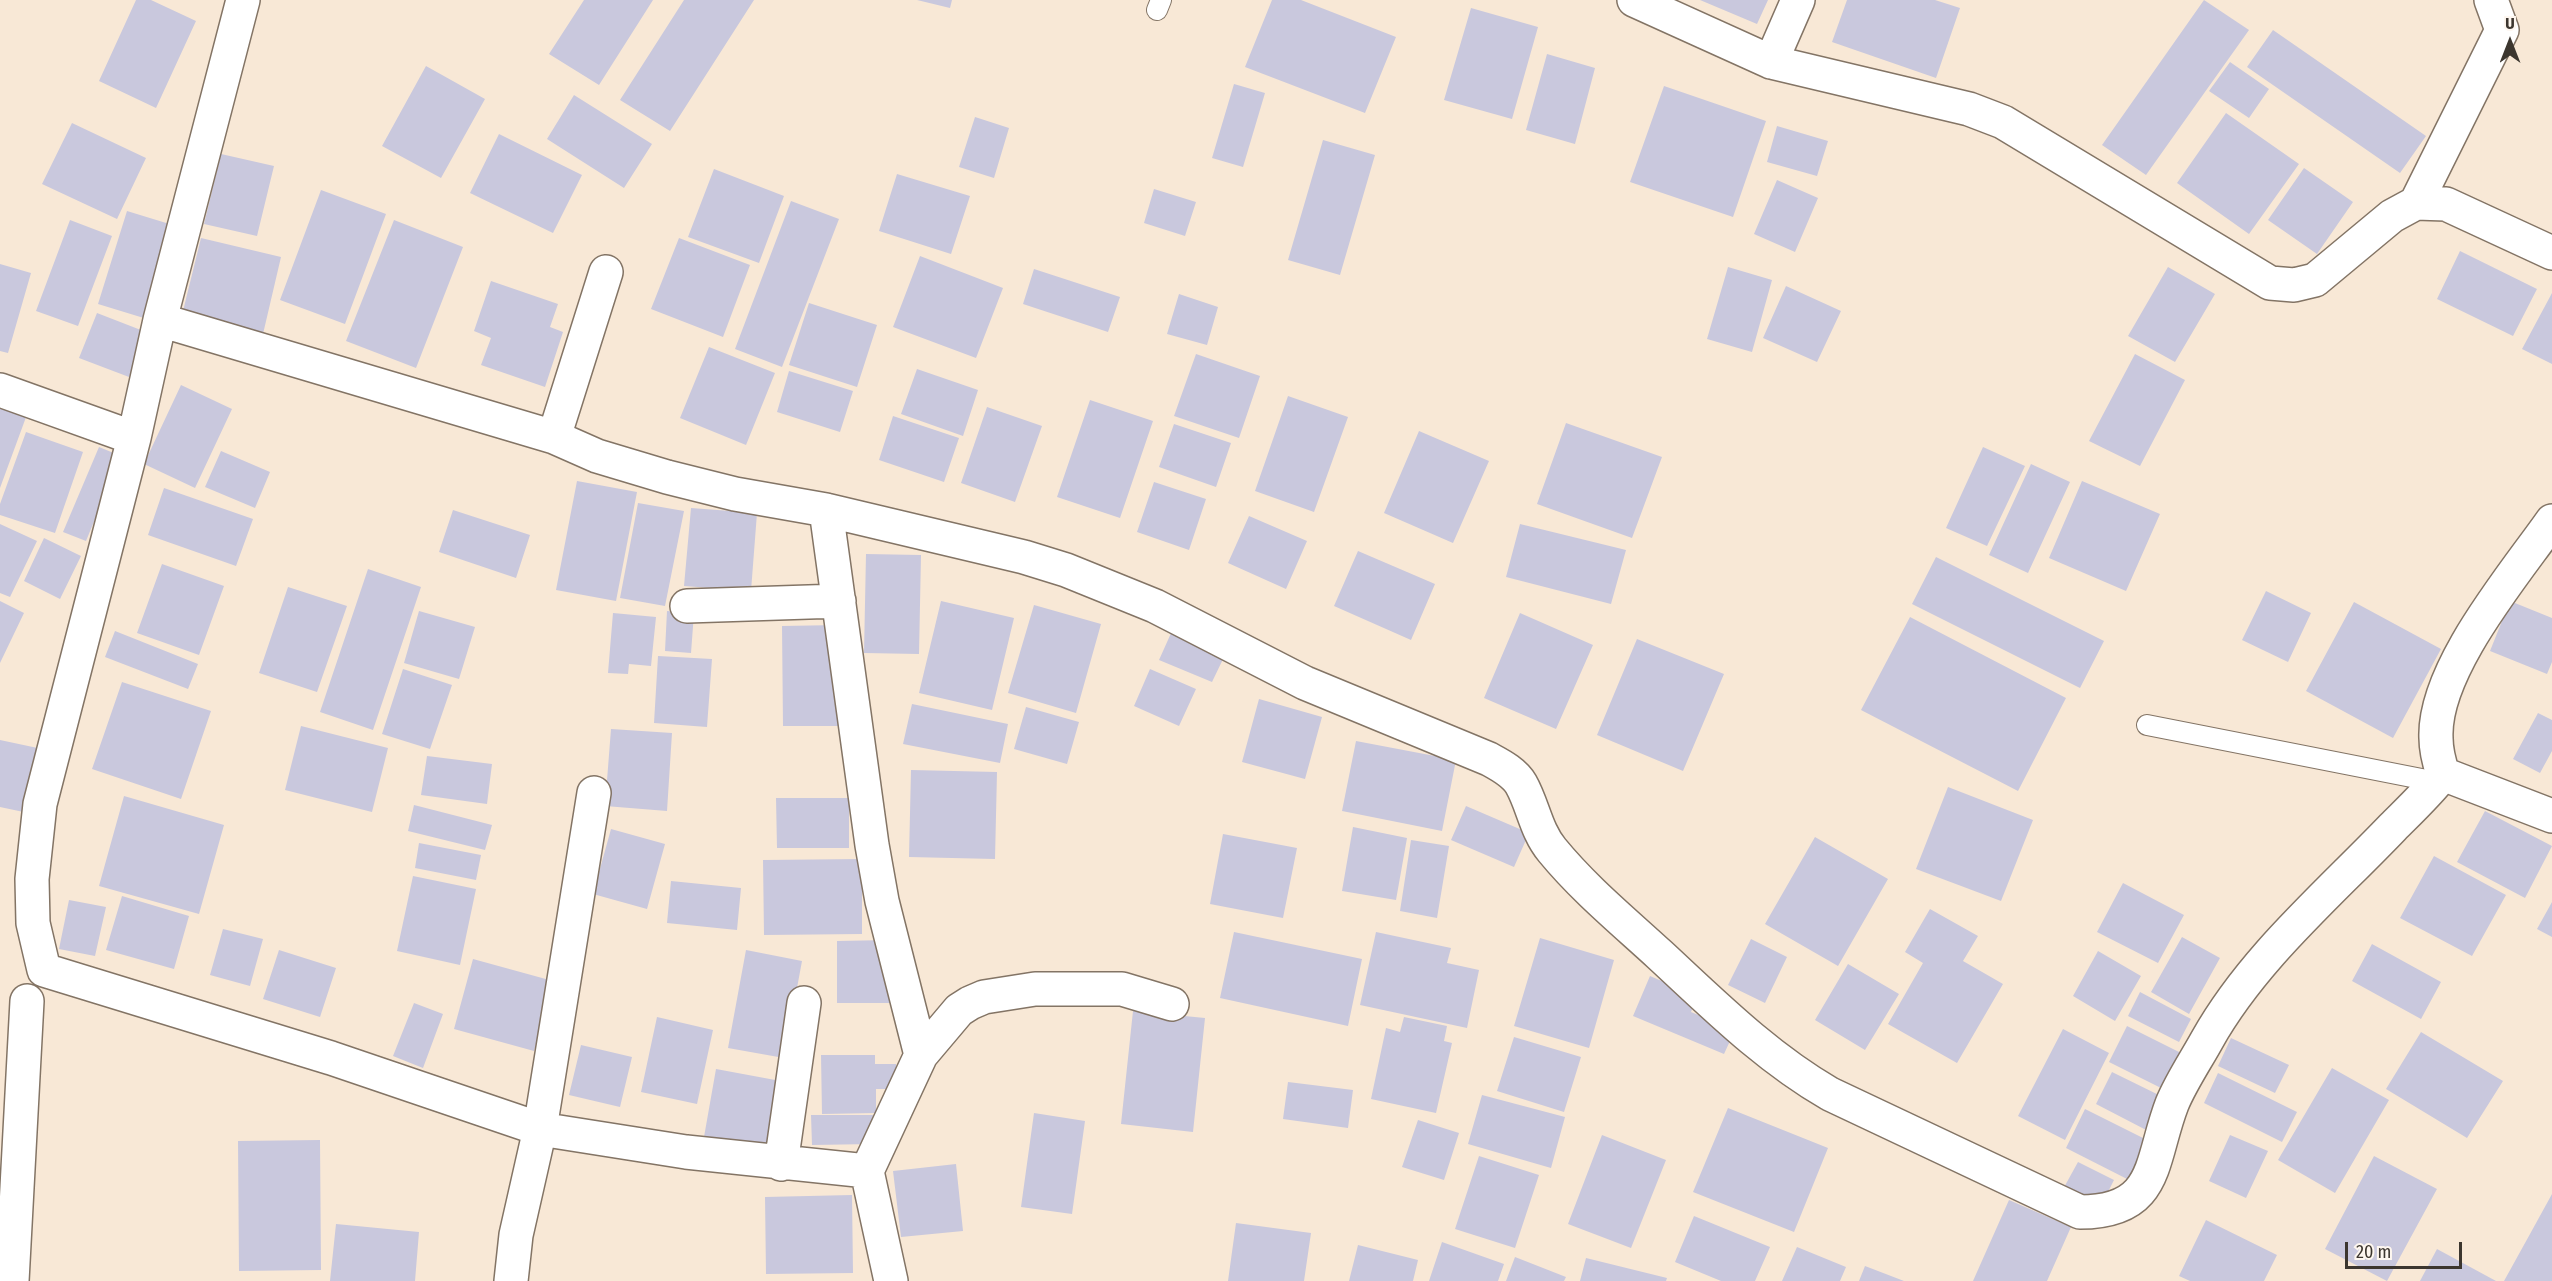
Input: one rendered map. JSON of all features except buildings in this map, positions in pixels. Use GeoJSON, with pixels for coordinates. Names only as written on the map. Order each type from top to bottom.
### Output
{"type":"FeatureCollection","features":[{"type":"Feature","properties":{"kind":"street"},"geometry":{"type":"LineString","coordinates":[[0,1021],[27,1001],[44,970],[33,923],[32,879],[40,804],[134,438],[160,320],[243,0]]}},
{"type":"Feature","properties":{"kind":"street"},"geometry":{"type":"LineString","coordinates":[[1634,0],[1771,62],[1969,109],[2003,122],[2270,284],[2294,285],[2315,280],[2392,216],[2416,203],[2446,204],[2552,253]]}},
{"type":"Feature","properties":{"kind":"street"},"geometry":{"type":"LineString","coordinates":[[1771,62],[1798,0]]}},
{"type":"Feature","properties":{"kind":"street"},"geometry":{"type":"LineString","coordinates":[[2416,203],[2502,30],[2491,0]]}},
{"type":"Feature","properties":{"kind":"street"},"geometry":{"type":"LineString","coordinates":[[554,437],[606,272]]}},
{"type":"Feature","properties":{"kind":"street"},"geometry":{"type":"LineString","coordinates":[[160,320],[554,437],[597,456],[667,477],[735,494],[826,510],[1024,557],[1066,570],[1155,606],[1305,683],[1506,768],[1520,783],[1534,818],[1550,848],[1583,885],[1723,1014],[1794,1073],[1830,1094],[2080,1212],[2103,1212],[2116,1208],[2137,1195],[2148,1180],[2173,1102],[2209,1037],[2233,1000],[2302,919],[2440,778]]}},
{"type":"Feature","properties":{"kind":"street"},"geometry":{"type":"LineString","coordinates":[[0,390],[134,438]]}},
{"type":"Feature","properties":{"kind":"street"},"geometry":{"type":"LineString","coordinates":[[826,510],[872,845],[882,902],[921,1056]]}},
{"type":"Feature","properties":{"kind":"street"},"geometry":{"type":"LineString","coordinates":[[2440,778],[2435,736],[2441,703],[2464,644],[2552,521]]}},
{"type":"Feature","properties":{"kind":"street"},"geometry":{"type":"LineString","coordinates":[[687,606],[838,600]]}},
{"type":"Feature","properties":{"kind":"street"},"geometry":{"type":"LineString","coordinates":[[2440,778],[2552,816]]}},
{"type":"Feature","properties":{"kind":"street"},"geometry":{"type":"LineString","coordinates":[[511,1281],[516,1235],[540,1129],[594,793]]}},
{"type":"Feature","properties":{"kind":"street"},"geometry":{"type":"LineString","coordinates":[[44,970],[331,1058],[540,1129],[686,1152],[867,1172]]}},
{"type":"Feature","properties":{"kind":"street"},"geometry":{"type":"LineString","coordinates":[[891,1281],[867,1172],[921,1056],[959,1010],[984,997],[1035,989],[1122,989],[1172,1004]]}},
{"type":"Feature","properties":{"kind":"street"},"geometry":{"type":"LineString","coordinates":[[12,1281],[27,1001]]}},
{"type":"Feature","properties":{"kind":"street"},"geometry":{"type":"LineString","coordinates":[[781,1164],[804,1003]]}},
{"type":"Feature","properties":{"kind":"lane"},"geometry":{"type":"LineString","coordinates":[[2147,725],[2440,778]]}}]}
